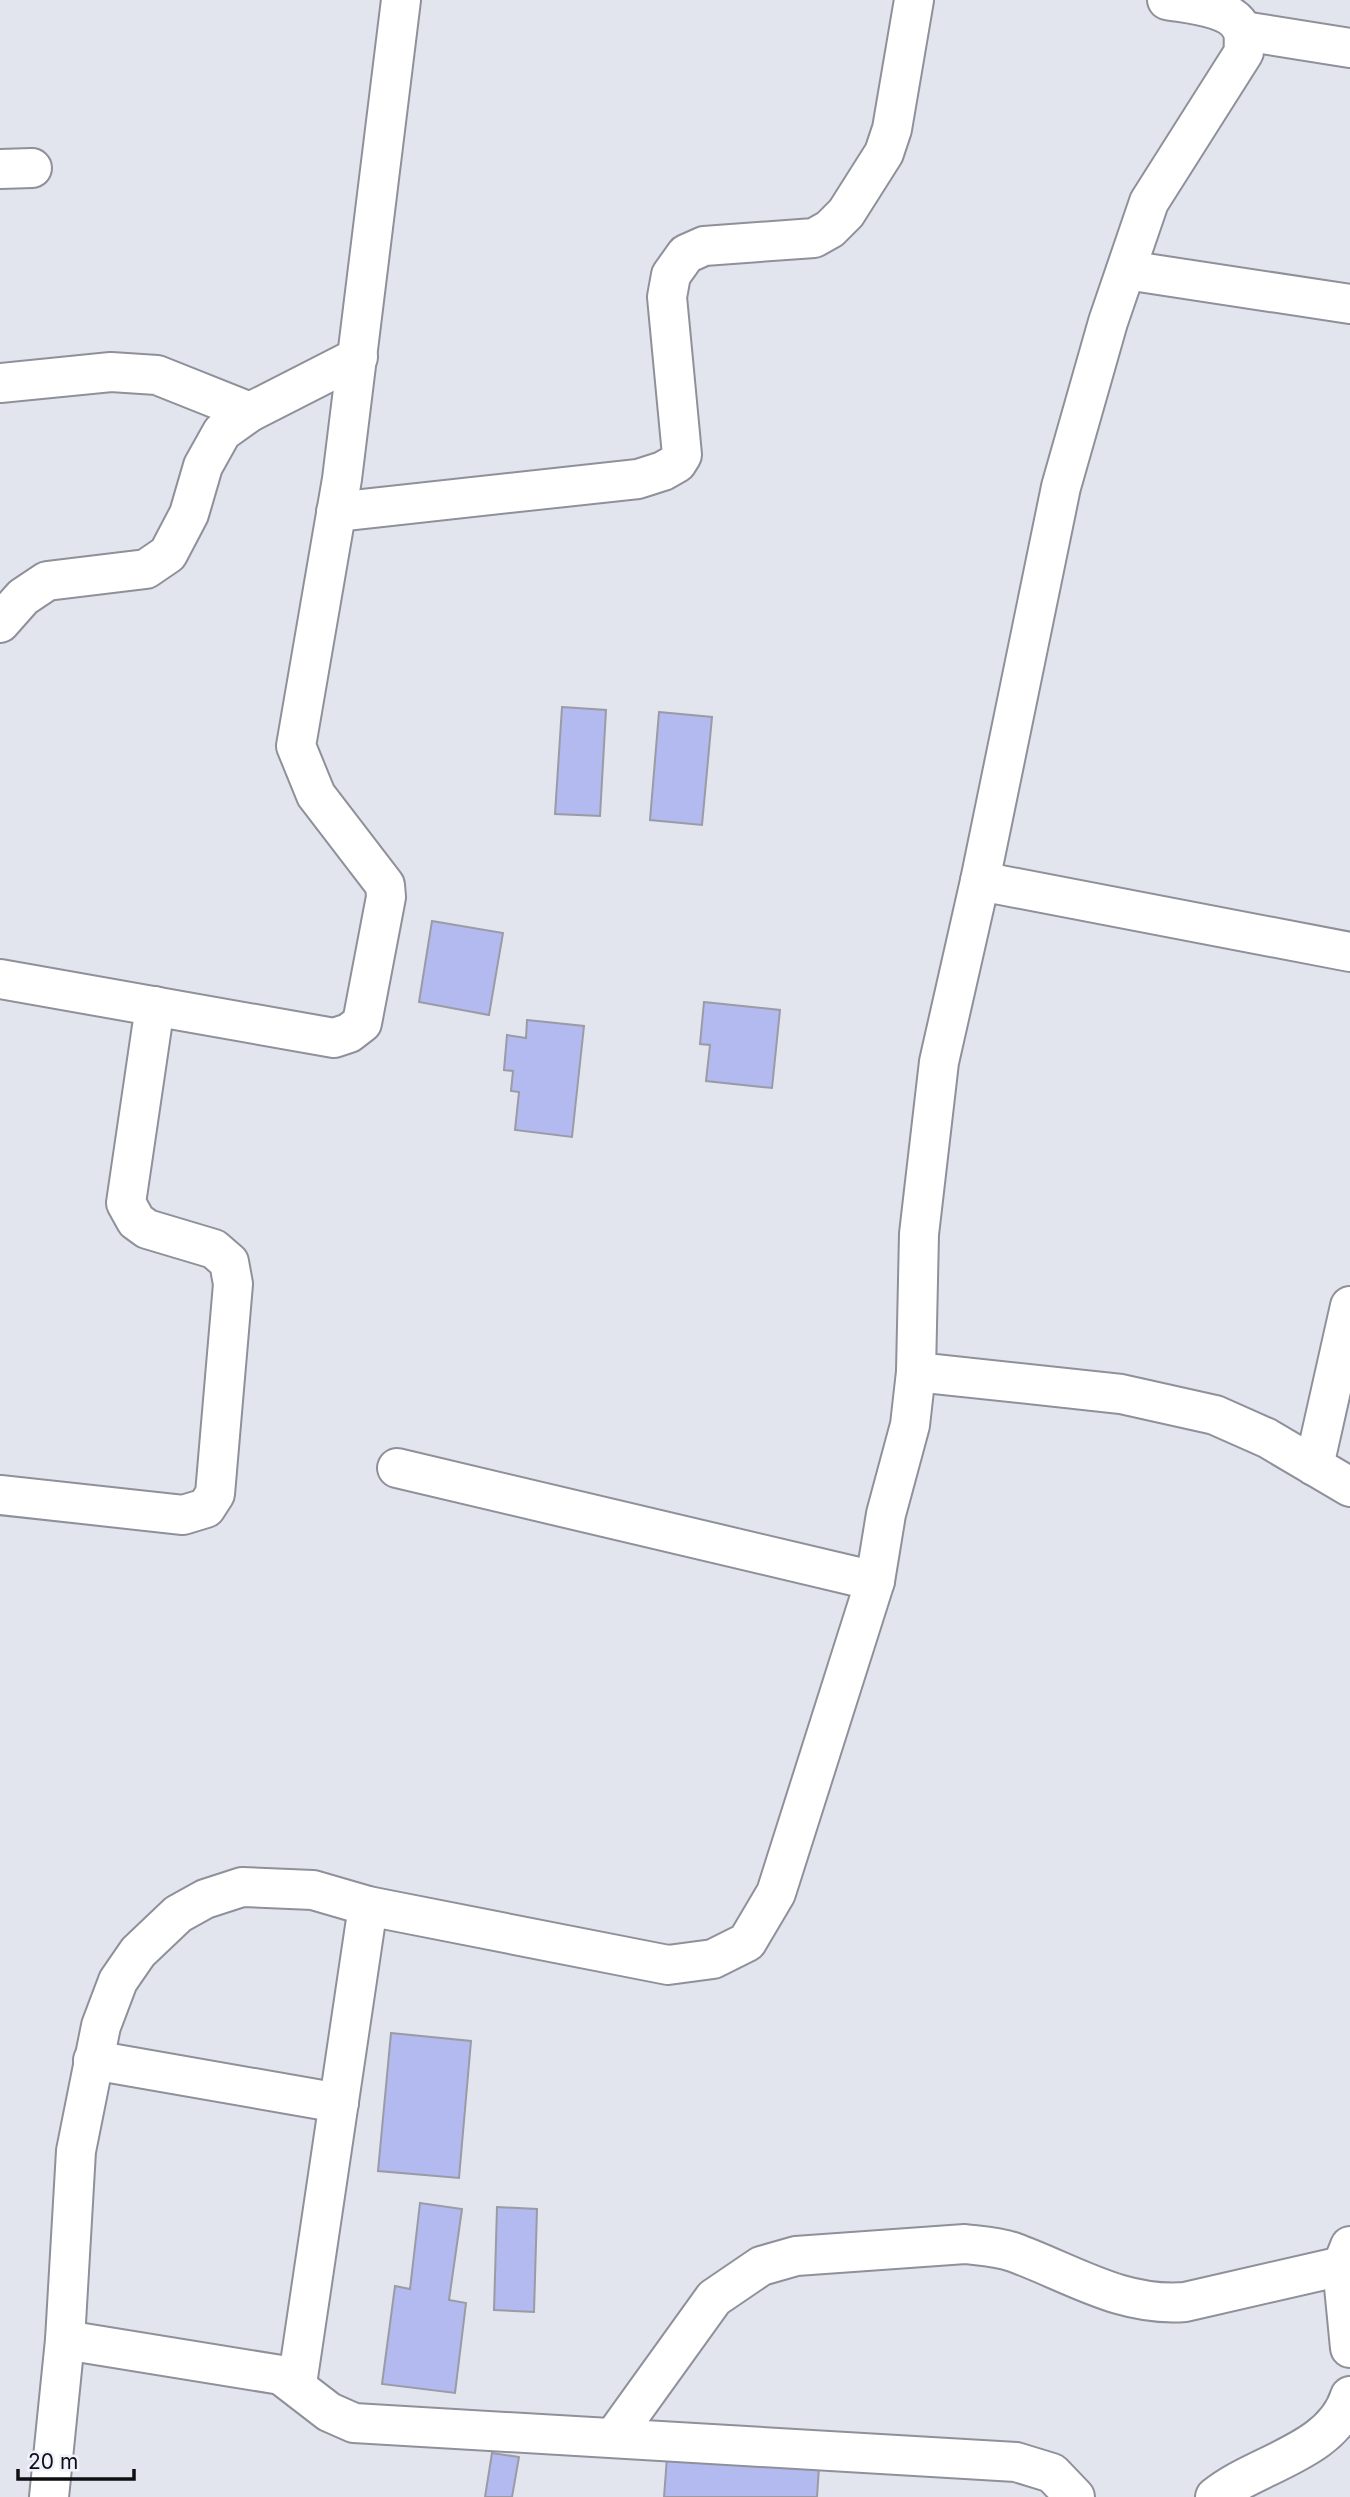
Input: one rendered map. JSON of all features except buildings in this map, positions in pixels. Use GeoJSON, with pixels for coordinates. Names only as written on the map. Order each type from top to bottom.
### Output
{"type":"FeatureCollection","features":[{"type":"Feature","properties":{"kind":"street"},"geometry":{"type":"LineString","coordinates":[[0,979],[334,1038],[349,1033],[362,1023],[386,897],[385,885],[316,795],[296,746],[336,512],[358,358],[401,0]]}},
{"type":"Feature","properties":{"kind":"street"},"geometry":{"type":"LineString","coordinates":[[336,512],[638,480],[677,463],[682,455],[667,297],[671,275],[685,254],[704,246],[814,238],[831,229],[846,213],[884,153],[892,129],[914,0]]}},
{"type":"Feature","properties":{"kind":"street"},"geometry":{"type":"LineString","coordinates":[[50,2497],[65,2340],[76,2151],[100,2026],[118,1981],[138,1952],[178,1914],[205,1899],[242,1887],[313,1890],[368,1906],[668,1965],[713,1959],[747,1942],[776,1893],[875,1581],[886,1514],[910,1425],[916,1371],[919,1234],[939,1062],[981,881],[1061,487],[1108,322],[1149,202],[1244,52],[1243,31],[1236,19],[1208,8],[1167,0]]}},
{"type":"Feature","properties":{"kind":"street"},"geometry":{"type":"LineString","coordinates":[[1243,31],[1350,48]]}},
{"type":"Feature","properties":{"kind":"street"},"geometry":{"type":"LineString","coordinates":[[1126,270],[1350,304]]}},
{"type":"Feature","properties":{"kind":"street"},"geometry":{"type":"LineString","coordinates":[[0,623],[23,597],[47,581],[146,569],[168,554],[189,514],[203,466],[222,432],[250,412],[358,358]]}},
{"type":"Feature","properties":{"kind":"street"},"geometry":{"type":"LineString","coordinates":[[0,383],[111,372],[157,375],[250,412]]}},
{"type":"Feature","properties":{"kind":"street"},"geometry":{"type":"LineString","coordinates":[[981,881],[1350,951]]}},
{"type":"Feature","properties":{"kind":"street"},"geometry":{"type":"LineString","coordinates":[[0,1495],[183,1516],[206,1508],[215,1494],[233,1284],[229,1262],[214,1249],[147,1229],[136,1221],[126,1203],[155,1006]]}},
{"type":"Feature","properties":{"kind":"street"},"geometry":{"type":"LineString","coordinates":[[1314,1466],[1350,1306]]}},
{"type":"Feature","properties":{"kind":"street"},"geometry":{"type":"LineString","coordinates":[[916,1371],[1121,1394],[1215,1415],[1267,1438],[1350,1488]]}},
{"type":"Feature","properties":{"kind":"street"},"geometry":{"type":"LineString","coordinates":[[397,1468],[875,1581]]}},
{"type":"Feature","properties":{"kind":"street"},"geometry":{"type":"LineString","coordinates":[[297,2384],[368,1906]]}},
{"type":"Feature","properties":{"kind":"street"},"geometry":{"type":"LineString","coordinates":[[93,2060],[339,2103]]}},
{"type":"Feature","properties":{"kind":"street"},"geometry":{"type":"LineString","coordinates":[[614,2437],[715,2298],[761,2266],[796,2256],[965,2244],[988,2246],[1012,2252],[1086,2284],[1135,2301],[1158,2304],[1185,2302],[1346,2256],[1350,2348]]}},
{"type":"Feature","properties":{"kind":"street"},"geometry":{"type":"LineString","coordinates":[[65,2340],[264,2371],[297,2384],[329,2412],[354,2423],[1016,2462],[1052,2473],[1071,2489],[1075,2497]]}},
{"type":"Feature","properties":{"kind":"street"},"geometry":{"type":"LineString","coordinates":[[1214,2497],[1233,2482],[1313,2442],[1335,2424],[1350,2396]]}}]}
